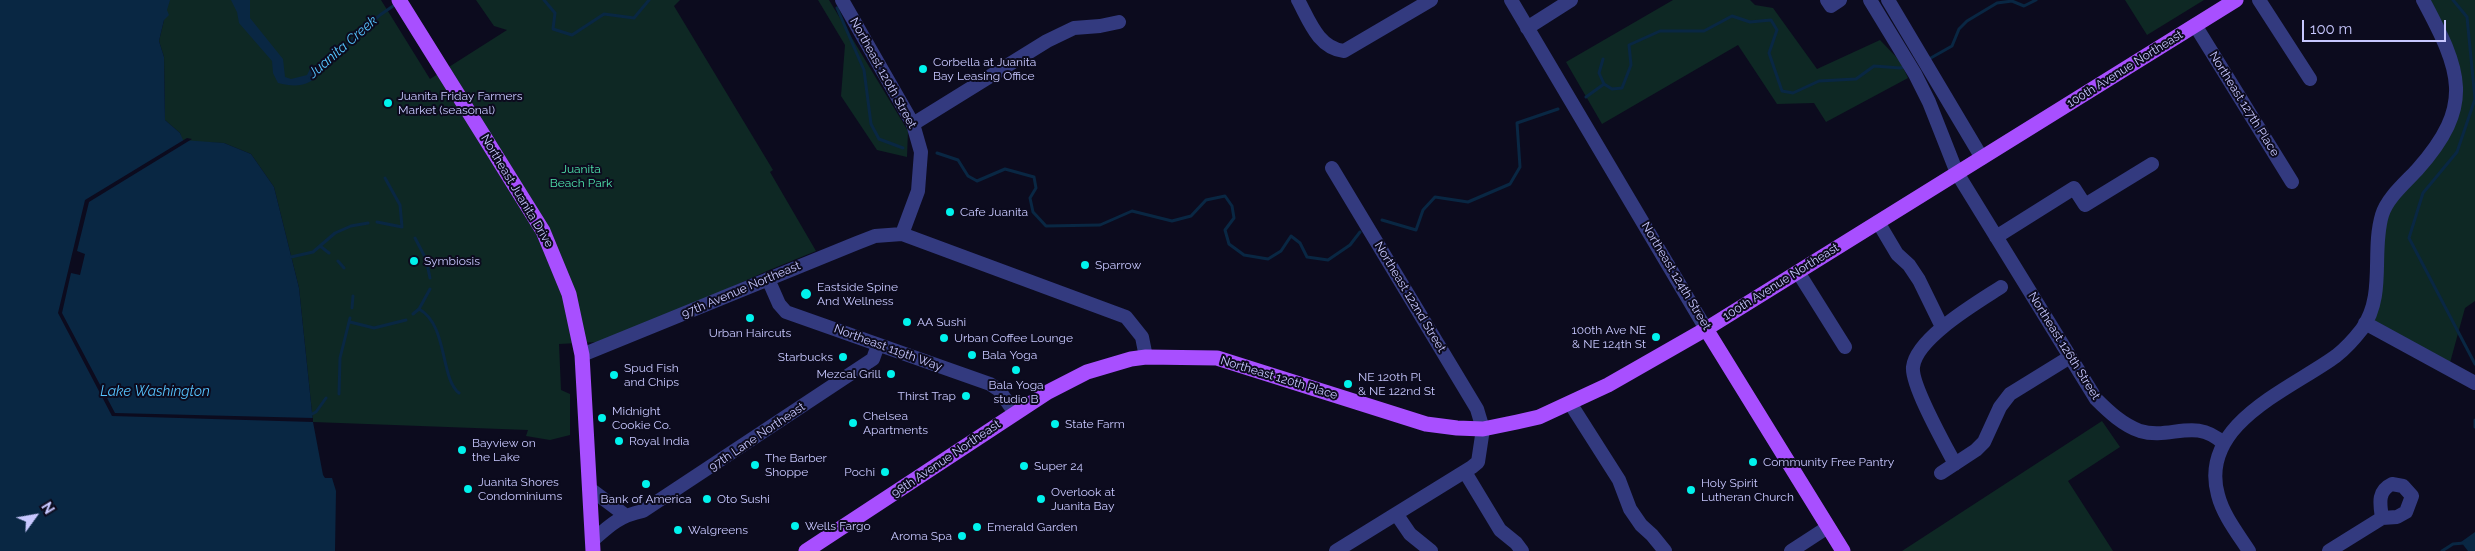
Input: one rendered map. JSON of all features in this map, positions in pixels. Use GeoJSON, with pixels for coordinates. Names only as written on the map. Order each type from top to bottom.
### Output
{"type":"FeatureCollection","features":[{"type":"Feature","properties":{"kind":"main road","name":"100th Avenue Northeast"},"geometry":{"type":"LineString","coordinates":[[1483,429],[1538,417],[1608,385],[1706,329],[2236,0]]}},
{"type":"Feature","properties":{"kind":"main road","name":"Northeast Juanita Drive"},"geometry":{"type":"LineString","coordinates":[[403,6],[543,232],[570,294],[582,355],[593,546]]}},
{"type":"Feature","properties":{"kind":"main road","name":"Northeast 124th Street"},"geometry":{"type":"LineString","coordinates":[[1706,329],[1843,551]]}},
{"type":"Feature","properties":{"kind":"main road","name":"Northeast 120th Place"},"geometry":{"type":"LineString","coordinates":[[1146,357],[1216,358],[1426,424],[1483,429]]}},
{"type":"Feature","properties":{"kind":"main road","name":"98th Avenue Northeast"},"geometry":{"type":"LineString","coordinates":[[806,551],[1048,392],[1087,372],[1146,357]]}},
{"type":"Feature","properties":{"kind":"street","name":"Northeast 120th Street"},"geometry":{"type":"LineString","coordinates":[[842,0],[914,124],[921,152],[918,191],[902,234]]}},
{"type":"Feature","properties":{"kind":"street"},"geometry":{"type":"LineString","coordinates":[[1298,0],[1322,42],[1338,51],[1350,49],[1432,0]]}},
{"type":"Feature","properties":{"kind":"street","name":"Northeast 124th Street"},"geometry":{"type":"LineString","coordinates":[[1511,0],[1706,329]]}},
{"type":"Feature","properties":{"kind":"street"},"geometry":{"type":"LineString","coordinates":[[1527,28],[1571,0]]}},
{"type":"Feature","properties":{"kind":"street"},"geometry":{"type":"LineString","coordinates":[[1827,0],[1831,6],[1840,0]]}},
{"type":"Feature","properties":{"kind":"street"},"geometry":{"type":"LineString","coordinates":[[1870,0],[1912,55],[1982,158]]}},
{"type":"Feature","properties":{"kind":"street"},"geometry":{"type":"LineString","coordinates":[[1888,0],[1912,55]]}},
{"type":"Feature","properties":{"kind":"street"},"geometry":{"type":"LineString","coordinates":[[2259,0],[2310,79]]}},
{"type":"Feature","properties":{"kind":"street"},"geometry":{"type":"LineString","coordinates":[[2249,551],[2223,510],[2218,496],[2215,482],[2217,461],[2223,443],[2255,409],[2278,392],[2337,355],[2365,323],[2378,288],[2376,244],[2382,213],[2392,197],[2427,159],[2448,129],[2457,105],[2454,72],[2446,43],[2423,0]]}},
{"type":"Feature","properties":{"kind":"street"},"geometry":{"type":"LineString","coordinates":[[914,124],[1047,41],[1074,28],[1119,22]]}},
{"type":"Feature","properties":{"kind":"street","name":"Northeast 127th Place"},"geometry":{"type":"LineString","coordinates":[[2195,25],[2292,182]]}},
{"type":"Feature","properties":{"kind":"street","name":"Northeast 126th Street"},"geometry":{"type":"LineString","coordinates":[[1921,70],[1929,102],[1957,173],[2096,399],[2122,422],[2141,431],[2198,430],[2215,435],[2223,443]]}},
{"type":"Feature","properties":{"kind":"street"},"geometry":{"type":"LineString","coordinates":[[1996,237],[2074,188],[2086,205],[2152,164]]}},
{"type":"Feature","properties":{"kind":"street","name":"Northeast 122nd Street"},"geometry":{"type":"LineString","coordinates":[[1332,168],[1473,402],[1483,429]]}},
{"type":"Feature","properties":{"kind":"street"},"geometry":{"type":"LineString","coordinates":[[1878,222],[1897,254],[1909,265],[1919,280],[1942,327]]}},
{"type":"Feature","properties":{"kind":"street"},"geometry":{"type":"LineString","coordinates":[[902,234],[1126,317],[1142,337],[1146,357]]}},
{"type":"Feature","properties":{"kind":"street","name":"97th Avenue Northeast"},"geometry":{"type":"LineString","coordinates":[[582,355],[875,236],[902,234]]}},
{"type":"Feature","properties":{"kind":"street"},"geometry":{"type":"LineString","coordinates":[[1798,272],[1846,347]]}},
{"type":"Feature","properties":{"kind":"street","name":"Northeast 119th Way"},"geometry":{"type":"LineString","coordinates":[[768,279],[779,304],[786,312],[990,384],[999,390],[1015,413]]}},
{"type":"Feature","properties":{"kind":"street"},"geometry":{"type":"LineString","coordinates":[[1955,464],[1919,390],[1913,373],[1916,358],[1942,327],[2002,286]]}},
{"type":"Feature","properties":{"kind":"street"},"geometry":{"type":"LineString","coordinates":[[2365,323],[2475,383]]}},
{"type":"Feature","properties":{"kind":"street","name":"97th Lane Northeast"},"geometry":{"type":"LineString","coordinates":[[593,546],[625,515],[643,511],[761,435],[873,359],[878,345]]}},
{"type":"Feature","properties":{"kind":"street"},"geometry":{"type":"LineString","coordinates":[[1941,473],[1984,442],[2000,407],[2010,394],[2070,357]]}},
{"type":"Feature","properties":{"kind":"street"},"geometry":{"type":"LineString","coordinates":[[1570,403],[1619,480],[1630,509],[1641,525],[1652,534],[1664,551]]}},
{"type":"Feature","properties":{"kind":"street"},"geometry":{"type":"LineString","coordinates":[[1336,551],[1397,515],[1478,462],[1483,429]]}},
{"type":"Feature","properties":{"kind":"street"},"geometry":{"type":"LineString","coordinates":[[1465,472],[1500,530],[1516,543],[1522,551]]}},
{"type":"Feature","properties":{"kind":"street"},"geometry":{"type":"LineString","coordinates":[[589,488],[625,515]]}},
{"type":"Feature","properties":{"kind":"street"},"geometry":{"type":"LineString","coordinates":[[1397,515],[1410,534],[1431,551]]}},
{"type":"Feature","properties":{"kind":"street"},"geometry":{"type":"LineString","coordinates":[[2328,551],[2382,518]]}},
{"type":"Feature","properties":{"kind":"street"},"geometry":{"type":"LineString","coordinates":[[1791,551],[1828,528]]}},
{"type":"Feature","properties":{"kind":"green space","name":"Juanita Beach Park"},"geometry":{"type":"Polygon","coordinates":[[[165,0],[381,0],[430,79],[507,30],[494,26],[476,0],[680,0],[674,6],[773,170],[770,172],[816,251],[678,311],[598,342],[559,344],[561,390],[570,394],[570,435],[550,440],[526,436],[528,430],[313,422],[299,288],[274,187],[251,154],[224,143],[182,140],[180,133],[165,120],[164,57],[159,41],[164,20],[165,0]]]}},
{"type":"Feature","properties":{"kind":"green space"},"geometry":{"type":"Polygon","coordinates":[[[818,0],[829,0],[908,131],[907,157],[877,150],[841,96],[845,45],[818,0]]]}},
{"type":"Feature","properties":{"kind":"green space"},"geometry":{"type":"Polygon","coordinates":[[[1673,0],[1750,0],[1755,5],[1773,8],[1817,69],[1880,40],[1900,61],[1908,78],[1826,122],[1814,103],[1777,104],[1738,45],[1602,124],[1566,62],[1673,0]]]}},
{"type":"Feature","properties":{"kind":"green space"},"geometry":{"type":"Polygon","coordinates":[[[2125,0],[2204,0],[2147,35],[2125,0]]]}},
{"type":"Feature","properties":{"kind":"green space"},"geometry":{"type":"Polygon","coordinates":[[[2423,0],[2475,0],[2475,301],[2465,308],[2448,370],[2365,323],[2382,213],[2448,129],[2454,72],[2423,0]]]}},
{"type":"Feature","properties":{"kind":"green space"},"geometry":{"type":"Polygon","coordinates":[[[2102,421],[2120,447],[2068,481],[2113,551],[1902,551],[2102,421]]]}},
{"type":"Feature","properties":{"kind":"water","name":"Lake Washington"},"geometry":{"type":"Polygon","coordinates":[[[0,0],[170,0],[167,10],[169,15],[164,20],[159,41],[164,57],[165,120],[180,133],[183,140],[224,143],[251,154],[274,187],[299,288],[313,422],[323,475],[325,478],[332,478],[336,491],[335,551],[0,551],[0,0]]]}},
{"type":"Feature","properties":{"kind":"water"},"geometry":{"type":"Polygon","coordinates":[[[231,0],[250,0],[250,18],[283,59],[285,77],[291,79],[307,75],[310,69],[315,78],[302,85],[278,83],[273,73],[272,61],[239,23],[237,12],[231,0]]]}},
{"type":"Feature","properties":{"kind":"water"},"geometry":{"type":"Polygon","coordinates":[[[2475,532],[2475,551],[2468,551],[2461,542],[2475,532]]]}},
{"type":"Feature","properties":{"kind":"pier"},"geometry":{"type":"Polygon","coordinates":[[[187,138],[192,139],[89,202],[77,251],[85,254],[80,275],[71,273],[62,313],[115,413],[313,418],[313,422],[112,416],[58,313],[85,200],[187,138]]]}},
{"type":"Feature","properties":{"kind":"waterway","name":"Juanita Creek"},"geometry":{"type":"LineString","coordinates":[[544,0],[555,13],[553,29],[572,35],[604,14],[634,18],[649,0]]}},
{"type":"Feature","properties":{"kind":"waterway","name":"Juanita Creek"},"geometry":{"type":"LineString","coordinates":[[1929,59],[1952,46],[1959,29],[1967,21],[1997,3],[2012,1],[2024,6],[2036,0]]}},
{"type":"Feature","properties":{"kind":"waterway"},"geometry":{"type":"LineString","coordinates":[[2453,0],[2467,17],[2475,99],[2457,152],[2423,193],[2409,238],[2475,364]]}},
{"type":"Feature","properties":{"kind":"waterway","name":"Juanita Creek"},"geometry":{"type":"LineString","coordinates":[[310,78],[380,15],[396,4]]}},
{"type":"Feature","properties":{"kind":"waterway","name":"Juanita Creek"},"geometry":{"type":"LineString","coordinates":[[837,8],[864,70],[871,124],[879,139],[903,148]]}},
{"type":"Feature","properties":{"kind":"waterway","name":"Juanita Creek"},"geometry":{"type":"LineString","coordinates":[[1586,97],[1604,84],[1612,89],[1622,88],[1631,65],[1629,45],[1660,31],[1704,31],[1732,16],[1750,22],[1771,20],[1777,30],[1769,53],[1782,91],[1793,93],[1819,81],[1856,79],[1874,66],[1900,68],[1906,66]]}},
{"type":"Feature","properties":{"kind":"waterway"},"geometry":{"type":"LineString","coordinates":[[1603,59],[1599,73],[1604,84]]}},
{"type":"Feature","properties":{"kind":"waterway","name":"Juanita Creek"},"geometry":{"type":"LineString","coordinates":[[1382,220],[1416,230],[1423,210],[1435,197],[1468,202],[1510,184],[1520,167],[1517,123],[1558,109]]}},
{"type":"Feature","properties":{"kind":"waterway","name":"Juanita Creek"},"geometry":{"type":"LineString","coordinates":[[937,153],[958,160],[968,176],[977,181],[1005,169],[1034,177],[1036,188],[1030,198],[1033,212],[1046,226],[1100,225],[1132,211],[1172,221],[1191,216],[1206,200],[1225,196],[1232,206],[1234,218],[1225,230],[1229,244],[1244,255],[1268,259],[1281,251],[1291,236],[1300,243],[1307,257],[1328,260],[1350,245],[1360,232]]}},
{"type":"Feature","properties":{"kind":"waterway"},"geometry":{"type":"LineString","coordinates":[[377,222],[402,227],[400,205],[385,178]]}},
{"type":"Feature","properties":{"kind":"waterway"},"geometry":{"type":"LineString","coordinates":[[291,257],[313,252],[335,233],[351,226],[368,223]]}},
{"type":"Feature","properties":{"kind":"waterway"},"geometry":{"type":"LineString","coordinates":[[415,238],[426,259],[430,278]]}},
{"type":"Feature","properties":{"kind":"waterway"},"geometry":{"type":"LineString","coordinates":[[320,246],[329,253]]}},
{"type":"Feature","properties":{"kind":"waterway"},"geometry":{"type":"LineString","coordinates":[[338,261],[344,268]]}},
{"type":"Feature","properties":{"kind":"waterway"},"geometry":{"type":"LineString","coordinates":[[413,314],[419,309],[430,289]]}},
{"type":"Feature","properties":{"kind":"waterway"},"geometry":{"type":"LineString","coordinates":[[352,308],[353,296]]}},
{"type":"Feature","properties":{"kind":"waterway"},"geometry":{"type":"LineString","coordinates":[[419,309],[435,327],[449,376],[453,386],[459,393]]}},
{"type":"Feature","properties":{"kind":"waterway"},"geometry":{"type":"LineString","coordinates":[[339,394],[340,358],[350,318]]}},
{"type":"Feature","properties":{"kind":"waterway"},"geometry":{"type":"LineString","coordinates":[[350,322],[374,328],[406,320]]}},
{"type":"Feature","properties":{"kind":"waterway"},"geometry":{"type":"LineString","coordinates":[[312,414],[316,412],[326,398]]}},
{"type":"Feature","properties":{"kind":"waterway"},"geometry":{"type":"LineString","coordinates":[[2475,420],[2475,427]]}},
{"type":"Feature","properties":{"kind":"waterway"},"geometry":{"type":"LineString","coordinates":[[2442,551],[2453,544],[2464,543]]}},
{"type":"Feature","properties":{"kind":"place","name":"Corbella at Juanita Bay Leasing Office"},"geometry":{"type":"Point","coordinates":[923,69]}},
{"type":"Feature","properties":{"kind":"place","name":"Juanita Friday Farmers Market (seasonal)"},"geometry":{"type":"Point","coordinates":[388,103]}},
{"type":"Feature","properties":{"kind":"place","name":"Cafe Juanita"},"geometry":{"type":"Point","coordinates":[950,212]}},
{"type":"Feature","properties":{"kind":"place","name":"Symbiosis"},"geometry":{"type":"Point","coordinates":[414,261]}},
{"type":"Feature","properties":{"kind":"place","name":"Sparrow"},"geometry":{"type":"Point","coordinates":[1085,265]}},
{"type":"Feature","properties":{"kind":"place","name":"Eastside Spine And Wellness"},"geometry":{"type":"Point","coordinates":[806,294]}},
{"type":"Feature","properties":{"kind":"place","name":"Urban Haircuts"},"geometry":{"type":"Point","coordinates":[750,318]}},
{"type":"Feature","properties":{"kind":"place","name":"AA Sushi"},"geometry":{"type":"Point","coordinates":[907,322]}},
{"type":"Feature","properties":{"kind":"place","name":"100th Ave NE & NE 124th St"},"geometry":{"type":"Point","coordinates":[1656,337]}},
{"type":"Feature","properties":{"kind":"place","name":"Urban Coffee Lounge"},"geometry":{"type":"Point","coordinates":[944,338]}},
{"type":"Feature","properties":{"kind":"place","name":"Bala Yoga"},"geometry":{"type":"Point","coordinates":[972,355]}},
{"type":"Feature","properties":{"kind":"place","name":"Starbucks"},"geometry":{"type":"Point","coordinates":[843,357]}},
{"type":"Feature","properties":{"kind":"place","name":"Bala Yoga studio B"},"geometry":{"type":"Point","coordinates":[1016,370]}},
{"type":"Feature","properties":{"kind":"place","name":"Mezcal Grill"},"geometry":{"type":"Point","coordinates":[891,374]}},
{"type":"Feature","properties":{"kind":"place","name":"Spud Fish and Chips"},"geometry":{"type":"Point","coordinates":[614,375]}},
{"type":"Feature","properties":{"kind":"place","name":"NE 120th Pl & NE 122nd St"},"geometry":{"type":"Point","coordinates":[1348,384]}},
{"type":"Feature","properties":{"kind":"place","name":"Thirst Trap"},"geometry":{"type":"Point","coordinates":[966,396]}},
{"type":"Feature","properties":{"kind":"place","name":"Midnight Cookie Co."},"geometry":{"type":"Point","coordinates":[602,418]}},
{"type":"Feature","properties":{"kind":"place","name":"Chelsea Apartments"},"geometry":{"type":"Point","coordinates":[853,423]}},
{"type":"Feature","properties":{"kind":"place","name":"State Farm"},"geometry":{"type":"Point","coordinates":[1055,424]}},
{"type":"Feature","properties":{"kind":"place","name":"Royal India"},"geometry":{"type":"Point","coordinates":[619,441]}},
{"type":"Feature","properties":{"kind":"place","name":"Bayview on the Lake"},"geometry":{"type":"Point","coordinates":[462,450]}},
{"type":"Feature","properties":{"kind":"place","name":"Community Free Pantry"},"geometry":{"type":"Point","coordinates":[1753,462]}},
{"type":"Feature","properties":{"kind":"place","name":"The Barber Shoppe"},"geometry":{"type":"Point","coordinates":[755,465]}},
{"type":"Feature","properties":{"kind":"place","name":"Super 24"},"geometry":{"type":"Point","coordinates":[1024,466]}},
{"type":"Feature","properties":{"kind":"place","name":"Pochi"},"geometry":{"type":"Point","coordinates":[885,472]}},
{"type":"Feature","properties":{"kind":"place","name":"Bank of America"},"geometry":{"type":"Point","coordinates":[646,484]}},
{"type":"Feature","properties":{"kind":"place","name":"Juanita Shores Condominiums"},"geometry":{"type":"Point","coordinates":[468,489]}},
{"type":"Feature","properties":{"kind":"place","name":"Holy Spirit Lutheran Church"},"geometry":{"type":"Point","coordinates":[1691,490]}},
{"type":"Feature","properties":{"kind":"place","name":"Oto Sushi"},"geometry":{"type":"Point","coordinates":[707,499]}},
{"type":"Feature","properties":{"kind":"place","name":"Overlook at Juanita Bay"},"geometry":{"type":"Point","coordinates":[1041,499]}},
{"type":"Feature","properties":{"kind":"place","name":"Wells Fargo"},"geometry":{"type":"Point","coordinates":[795,526]}},
{"type":"Feature","properties":{"kind":"place","name":"Emerald Garden"},"geometry":{"type":"Point","coordinates":[977,527]}},
{"type":"Feature","properties":{"kind":"place","name":"Walgreens"},"geometry":{"type":"Point","coordinates":[678,530]}},
{"type":"Feature","properties":{"kind":"place","name":"Aroma Spa"},"geometry":{"type":"Point","coordinates":[962,536]}}]}
